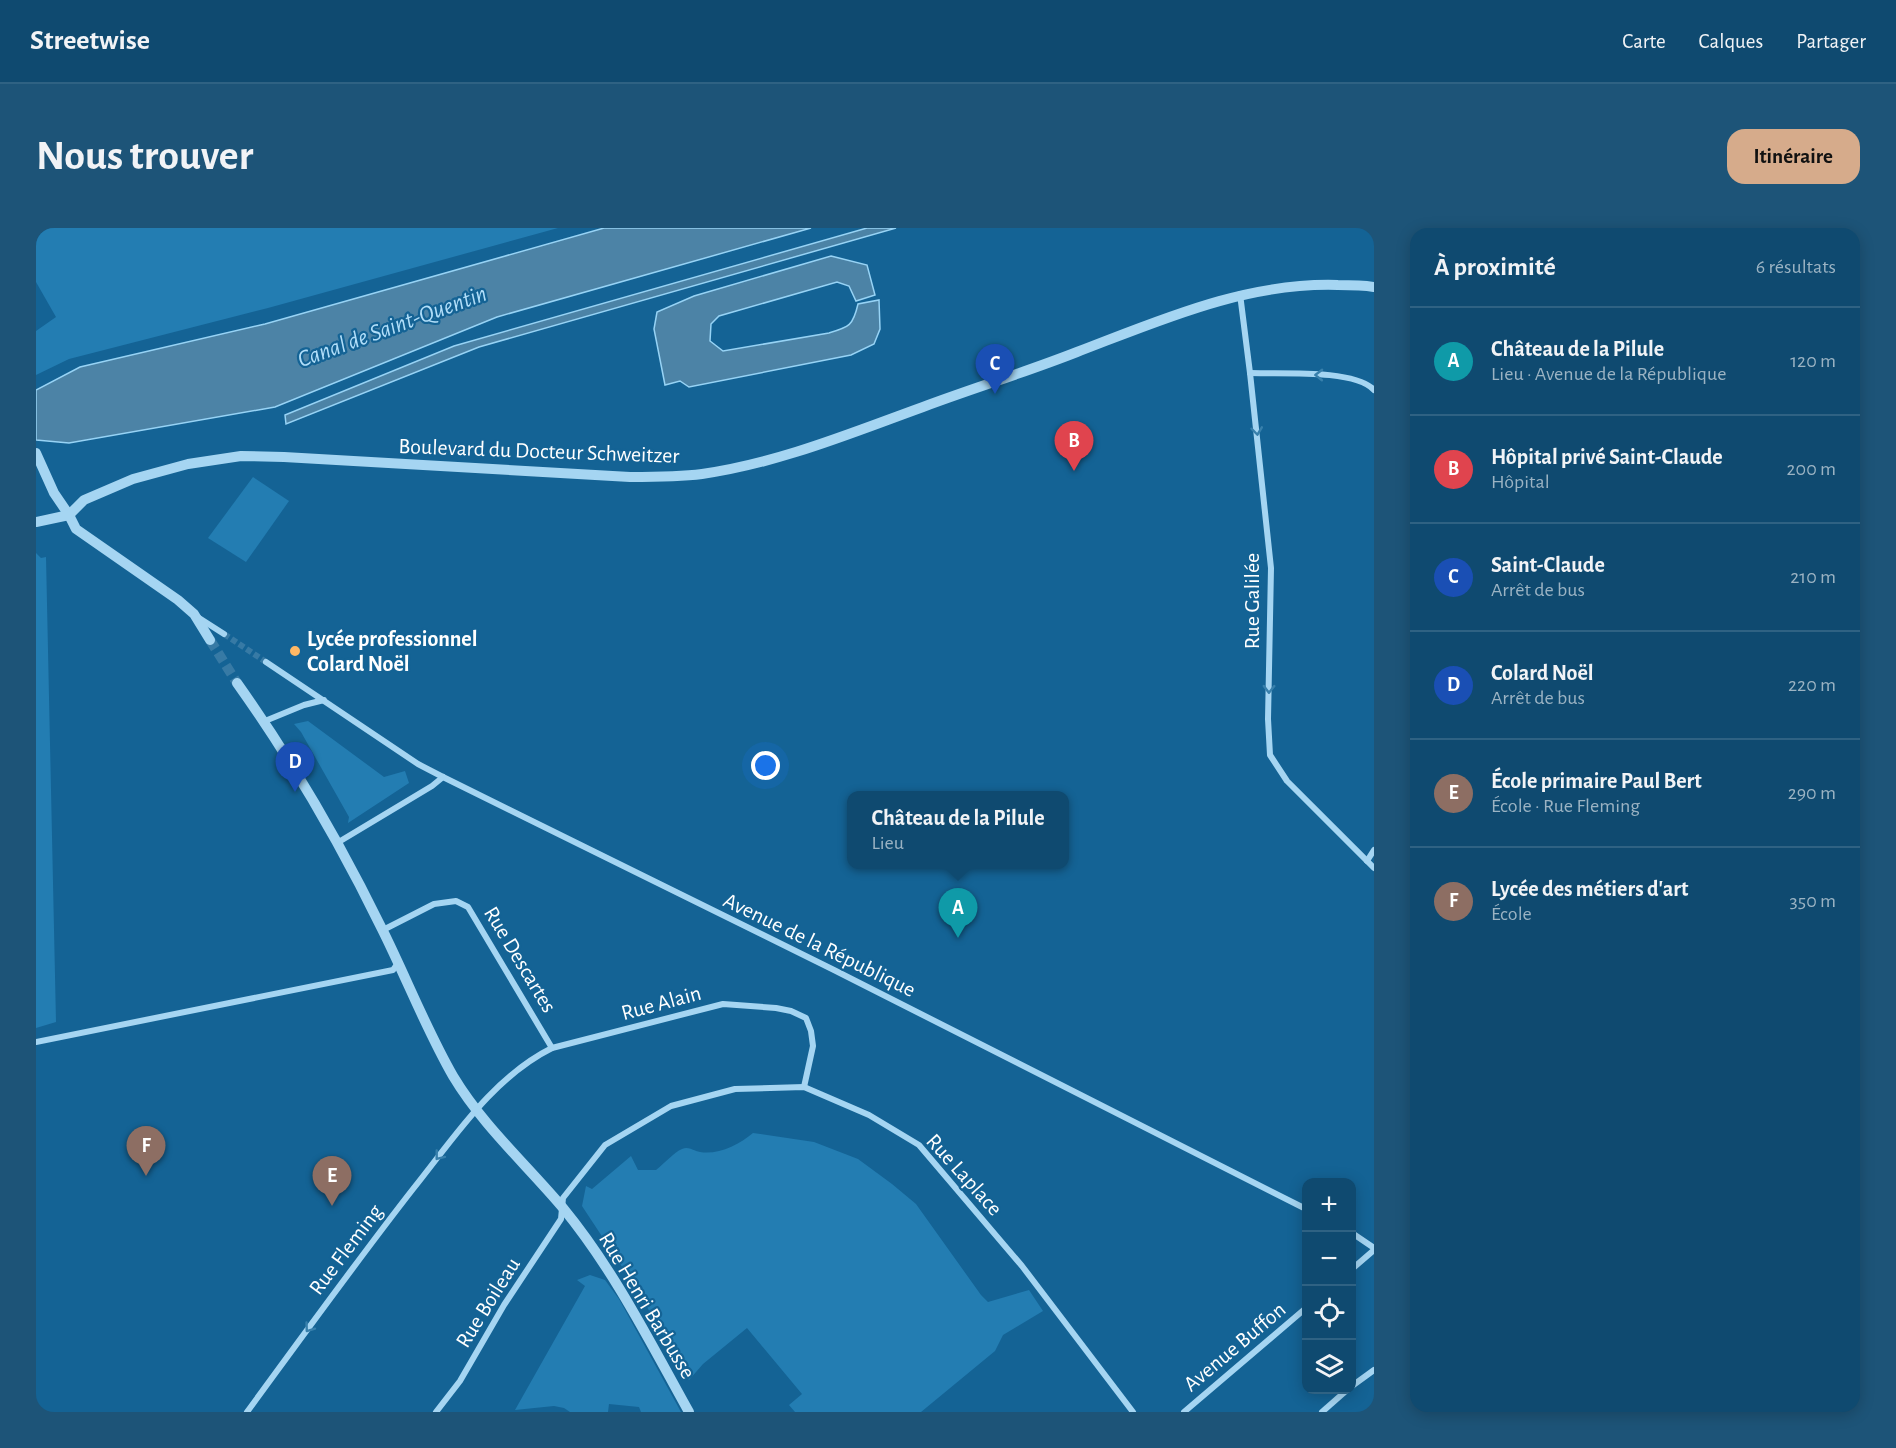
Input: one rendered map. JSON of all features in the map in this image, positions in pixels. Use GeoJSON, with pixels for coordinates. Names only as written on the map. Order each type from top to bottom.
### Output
{"type":"FeatureCollection","features":[{"type":"Feature","properties":{"kind":"street","name":"Boulevard du Docteur Schweitzer"},"geometry":{"type":"LineString","coordinates":[[69,515],[84,500],[134,479],[188,464],[241,456],[630,477],[665,477],[721,471],[766,461],[847,434],[1240,294],[1317,284],[1374,287]]}},
{"type":"Feature","properties":{"kind":"street","name":"Rue Galilée"},"geometry":{"type":"LineString","coordinates":[[1240,294],[1271,568],[1268,719],[1270,755],[1287,782],[1374,868]]}},
{"type":"Feature","properties":{"kind":"street"},"geometry":{"type":"LineString","coordinates":[[1250,373],[1340,375],[1369,384],[1374,390]]}},
{"type":"Feature","properties":{"kind":"street"},"geometry":{"type":"LineString","coordinates":[[38,458],[54,493],[76,529],[224,634]]}},
{"type":"Feature","properties":{"kind":"street"},"geometry":{"type":"LineString","coordinates":[[36,522],[69,515]]}},
{"type":"Feature","properties":{"kind":"street"},"geometry":{"type":"LineString","coordinates":[[194,614],[210,640]]}},
{"type":"Feature","properties":{"kind":"street","name":"Avenue de la République"},"geometry":{"type":"LineString","coordinates":[[266,662],[418,764],[842,974],[1302,1207]]}},
{"type":"Feature","properties":{"kind":"street"},"geometry":{"type":"LineString","coordinates":[[237,683],[265,721],[337,843],[383,930]]}},
{"type":"Feature","properties":{"kind":"street"},"geometry":{"type":"LineString","coordinates":[[265,721],[304,705],[324,700]]}},
{"type":"Feature","properties":{"kind":"street"},"geometry":{"type":"LineString","coordinates":[[337,843],[443,777]]}},
{"type":"Feature","properties":{"kind":"street"},"geometry":{"type":"LineString","coordinates":[[1366,861],[1374,850]]}},
{"type":"Feature","properties":{"kind":"street","name":"Rue Descartes"},"geometry":{"type":"LineString","coordinates":[[383,930],[434,904],[456,901],[468,907],[552,1048]]}},
{"type":"Feature","properties":{"kind":"street","name":"Rue Henri Barbusse"},"geometry":{"type":"LineString","coordinates":[[383,930],[448,1065],[476,1111],[562,1208],[603,1261],[689,1412]]}},
{"type":"Feature","properties":{"kind":"street"},"geometry":{"type":"LineString","coordinates":[[36,1042],[393,970],[398,963]]}},
{"type":"Feature","properties":{"kind":"street","name":"Rue Alain"},"geometry":{"type":"LineString","coordinates":[[476,1111],[486,1098],[529,1060],[552,1048],[723,1004],[776,1008],[791,1011],[806,1018],[813,1046],[804,1088]]}},
{"type":"Feature","properties":{"kind":"street","name":"Rue Laplace"},"geometry":{"type":"LineString","coordinates":[[562,1208],[563,1198],[605,1146],[671,1106],[735,1089],[804,1088],[869,1114],[919,1145],[1022,1266],[1133,1412]]}},
{"type":"Feature","properties":{"kind":"street","name":"Rue Fleming"},"geometry":{"type":"LineString","coordinates":[[247,1412],[373,1241],[476,1111]]}},
{"type":"Feature","properties":{"kind":"street","name":"Rue Boileau"},"geometry":{"type":"LineString","coordinates":[[436,1412],[460,1381],[504,1305],[561,1219],[562,1208]]}},
{"type":"Feature","properties":{"kind":"street"},"geometry":{"type":"LineString","coordinates":[[1356,1236],[1374,1249],[1356,1265]]}},
{"type":"Feature","properties":{"kind":"street","name":"Avenue Buffon"},"geometry":{"type":"LineString","coordinates":[[1184,1412],[1302,1311]]}},
{"type":"Feature","properties":{"kind":"street"},"geometry":{"type":"LineString","coordinates":[[1356,1383],[1374,1370]]}},
{"type":"Feature","properties":{"kind":"street"},"geometry":{"type":"LineString","coordinates":[[1322,1412],[1342,1394]]}},
{"type":"Feature","properties":{"kind":"shaded area"},"geometry":{"type":"Polygon","coordinates":[[[36,228],[558,228],[268,308],[69,359],[36,375],[36,331],[56,317],[36,282],[36,228]]]}},
{"type":"Feature","properties":{"kind":"shaded area"},"geometry":{"type":"Polygon","coordinates":[[[253,477],[289,501],[246,562],[208,538],[253,477]]]}},
{"type":"Feature","properties":{"kind":"shaded area"},"geometry":{"type":"Polygon","coordinates":[[[36,553],[41,558],[46,557],[56,1022],[36,1028],[36,553]]]}},
{"type":"Feature","properties":{"kind":"shaded area"},"geometry":{"type":"Polygon","coordinates":[[[308,721],[384,777],[405,771],[409,783],[348,823],[349,817],[301,732],[294,724],[308,721]]]}},
{"type":"Feature","properties":{"kind":"shaded area"},"geometry":{"type":"Polygon","coordinates":[[[753,1133],[814,1142],[858,1159],[916,1204],[988,1302],[1029,1290],[1043,1311],[1003,1335],[995,1351],[921,1412],[795,1412],[789,1405],[802,1394],[747,1328],[703,1364],[689,1380],[636,1288],[582,1206],[586,1186],[592,1189],[631,1156],[638,1170],[656,1170],[672,1155],[684,1148],[707,1153],[714,1152],[735,1145],[753,1133]]]}},
{"type":"Feature","properties":{"kind":"shaded area"},"geometry":{"type":"Polygon","coordinates":[[[590,1275],[605,1280],[619,1299],[681,1412],[641,1412],[639,1407],[609,1404],[608,1412],[570,1412],[554,1406],[515,1410],[585,1286],[577,1280],[590,1275]]]}},
{"type":"Feature","properties":{"kind":"water","name":"Canal de Saint-Quentin"},"geometry":{"type":"Polygon","coordinates":[[[604,228],[811,228],[497,317],[275,407],[69,443],[36,440],[36,390],[80,367],[265,324],[604,228]]]}},
{"type":"Feature","properties":{"kind":"water"},"geometry":{"type":"Polygon","coordinates":[[[867,228],[896,228],[479,347],[286,424],[285,415],[454,346],[867,228]]]}},
{"type":"Feature","properties":{"kind":"water"},"geometry":{"type":"Polygon","coordinates":[[[831,256],[867,265],[875,295],[856,301],[849,286],[837,282],[719,316],[711,324],[710,341],[723,351],[829,333],[841,329],[852,321],[858,304],[879,300],[880,329],[874,344],[851,355],[689,387],[680,381],[665,385],[654,329],[657,312],[694,296],[831,256]]]}},
{"type":"Feature","properties":{"kind":"tunnel"},"geometry":{"type":"LineString","coordinates":[[224,634],[266,662]]}},
{"type":"Feature","properties":{"kind":"tunnel"},"geometry":{"type":"LineString","coordinates":[[210,640],[237,683]]}},
{"type":"Feature","properties":{"kind":"place","name":"Saint-Claude"},"geometry":{"type":"Point","coordinates":[995,394]}},
{"type":"Feature","properties":{"kind":"place","name":"Hôpital privé Saint-Claude"},"geometry":{"type":"Point","coordinates":[1074,471]}},
{"type":"Feature","properties":{"kind":"place","name":"Lycée professionnel Colard Noël"},"geometry":{"type":"Point","coordinates":[295,651]}},
{"type":"Feature","properties":{"kind":"place","name":"Colard Noël"},"geometry":{"type":"Point","coordinates":[295,792]}},
{"type":"Feature","properties":{"kind":"place","name":"Château de la Pilule"},"geometry":{"type":"Point","coordinates":[958,938]}},
{"type":"Feature","properties":{"kind":"place","name":"Lycée des métiers d'art"},"geometry":{"type":"Point","coordinates":[146,1176]}},
{"type":"Feature","properties":{"kind":"place","name":"École primaire Paul Bert"},"geometry":{"type":"Point","coordinates":[332,1206]}}]}
